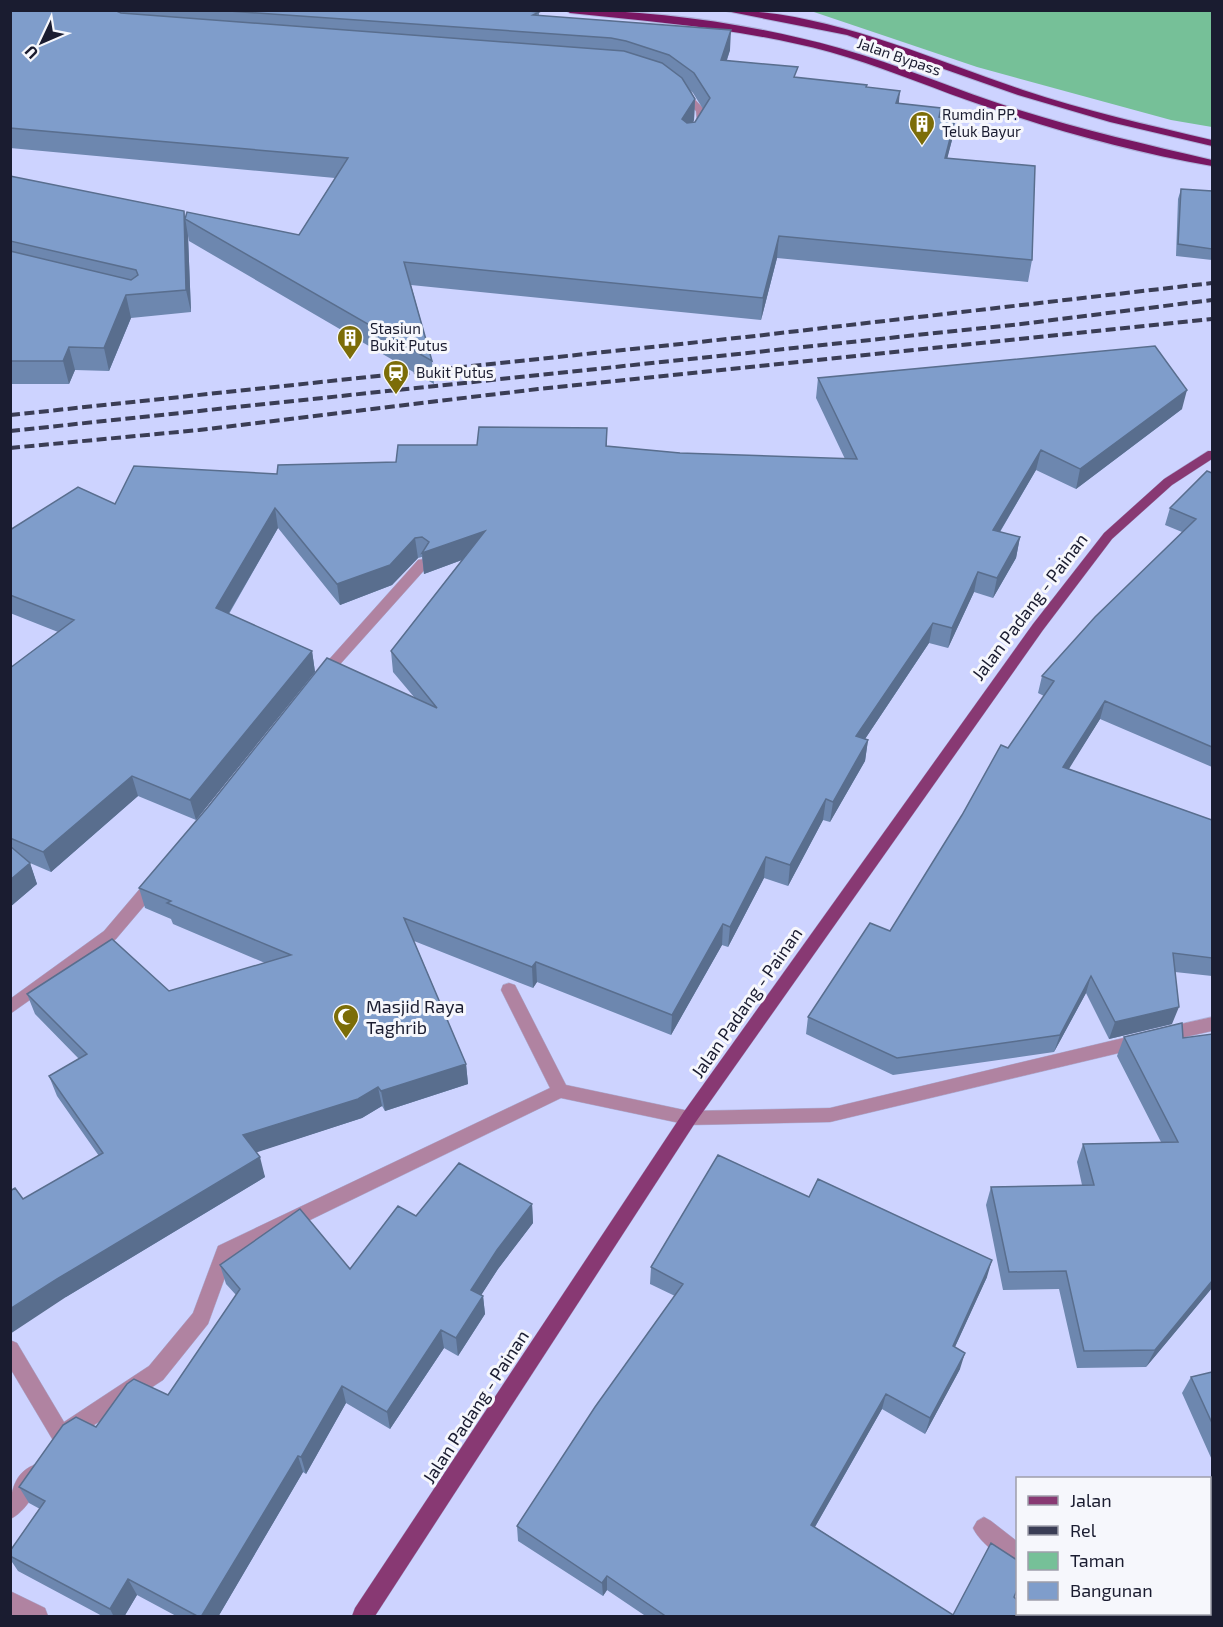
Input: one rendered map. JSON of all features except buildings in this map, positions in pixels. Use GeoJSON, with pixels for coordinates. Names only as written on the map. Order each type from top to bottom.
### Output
{"type":"FeatureCollection","features":[{"type":"Feature","properties":{"kind":"highway","name":"Jalan Bypass"},"geometry":{"type":"LineString","coordinates":[[570,10],[693,22],[764,34],[836,51],[1080,132],[1212,163]]}},
{"type":"Feature","properties":{"kind":"highway","name":"Jalan Bypass"},"geometry":{"type":"LineString","coordinates":[[726,10],[771,16],[850,33],[1022,93],[1114,120],[1212,143]]}},
{"type":"Feature","properties":{"kind":"main road","name":"Jalan Padang - Painan"},"geometry":{"type":"LineString","coordinates":[[363,1617],[689,1118],[1038,627],[1108,536],[1168,482],[1212,454]]}},
{"type":"Feature","properties":{"kind":"street"},"geometry":{"type":"LineString","coordinates":[[671,81],[700,110],[702,120],[688,140]]}},
{"type":"Feature","properties":{"kind":"street"},"geometry":{"type":"LineString","coordinates":[[308,693],[423,563]]}},
{"type":"Feature","properties":{"kind":"street"},"geometry":{"type":"LineString","coordinates":[[10,1008],[110,935],[164,872]]}},
{"type":"Feature","properties":{"kind":"street"},"geometry":{"type":"LineString","coordinates":[[509,990],[560,1091]]}},
{"type":"Feature","properties":{"kind":"street"},"geometry":{"type":"LineString","coordinates":[[10,1509],[62,1435],[156,1373],[201,1318],[225,1252],[560,1091],[689,1118],[830,1115],[1212,1024]]}},
{"type":"Feature","properties":{"kind":"street"},"geometry":{"type":"LineString","coordinates":[[10,1349],[62,1435]]}},
{"type":"Feature","properties":{"kind":"street"},"geometry":{"type":"LineString","coordinates":[[984,1528],[1016,1555]]}},
{"type":"Feature","properties":{"kind":"street"},"geometry":{"type":"LineString","coordinates":[[10,1602],[37,1617]]}},
{"type":"Feature","properties":{"kind":"green space"},"geometry":{"type":"Polygon","coordinates":[[[811,11],[1212,11],[1212,127],[1171,120],[977,67],[811,11]]]}},
{"type":"Feature","properties":{"kind":"railway"},"geometry":{"type":"LineString","coordinates":[[10,415],[746,337],[1212,283]]}},
{"type":"Feature","properties":{"kind":"railway"},"geometry":{"type":"LineString","coordinates":[[10,431],[1021,324],[1212,300]]}},
{"type":"Feature","properties":{"kind":"railway"},"geometry":{"type":"LineString","coordinates":[[10,448],[199,430],[538,389],[1212,319]]}},
{"type":"Feature","properties":{"kind":"place","name":"Rumdin PP. Teluk Bayur"},"geometry":{"type":"Point","coordinates":[922,147]}},
{"type":"Feature","properties":{"kind":"place","name":"Stasiun Bukit Putus"},"geometry":{"type":"Point","coordinates":[350,361]}},
{"type":"Feature","properties":{"kind":"place","name":"Bukit Putus"},"geometry":{"type":"Point","coordinates":[396,396]}},
{"type":"Feature","properties":{"kind":"place","name":"Masjid Raya Taghrib"},"geometry":{"type":"Point","coordinates":[346,1040]}}]}
